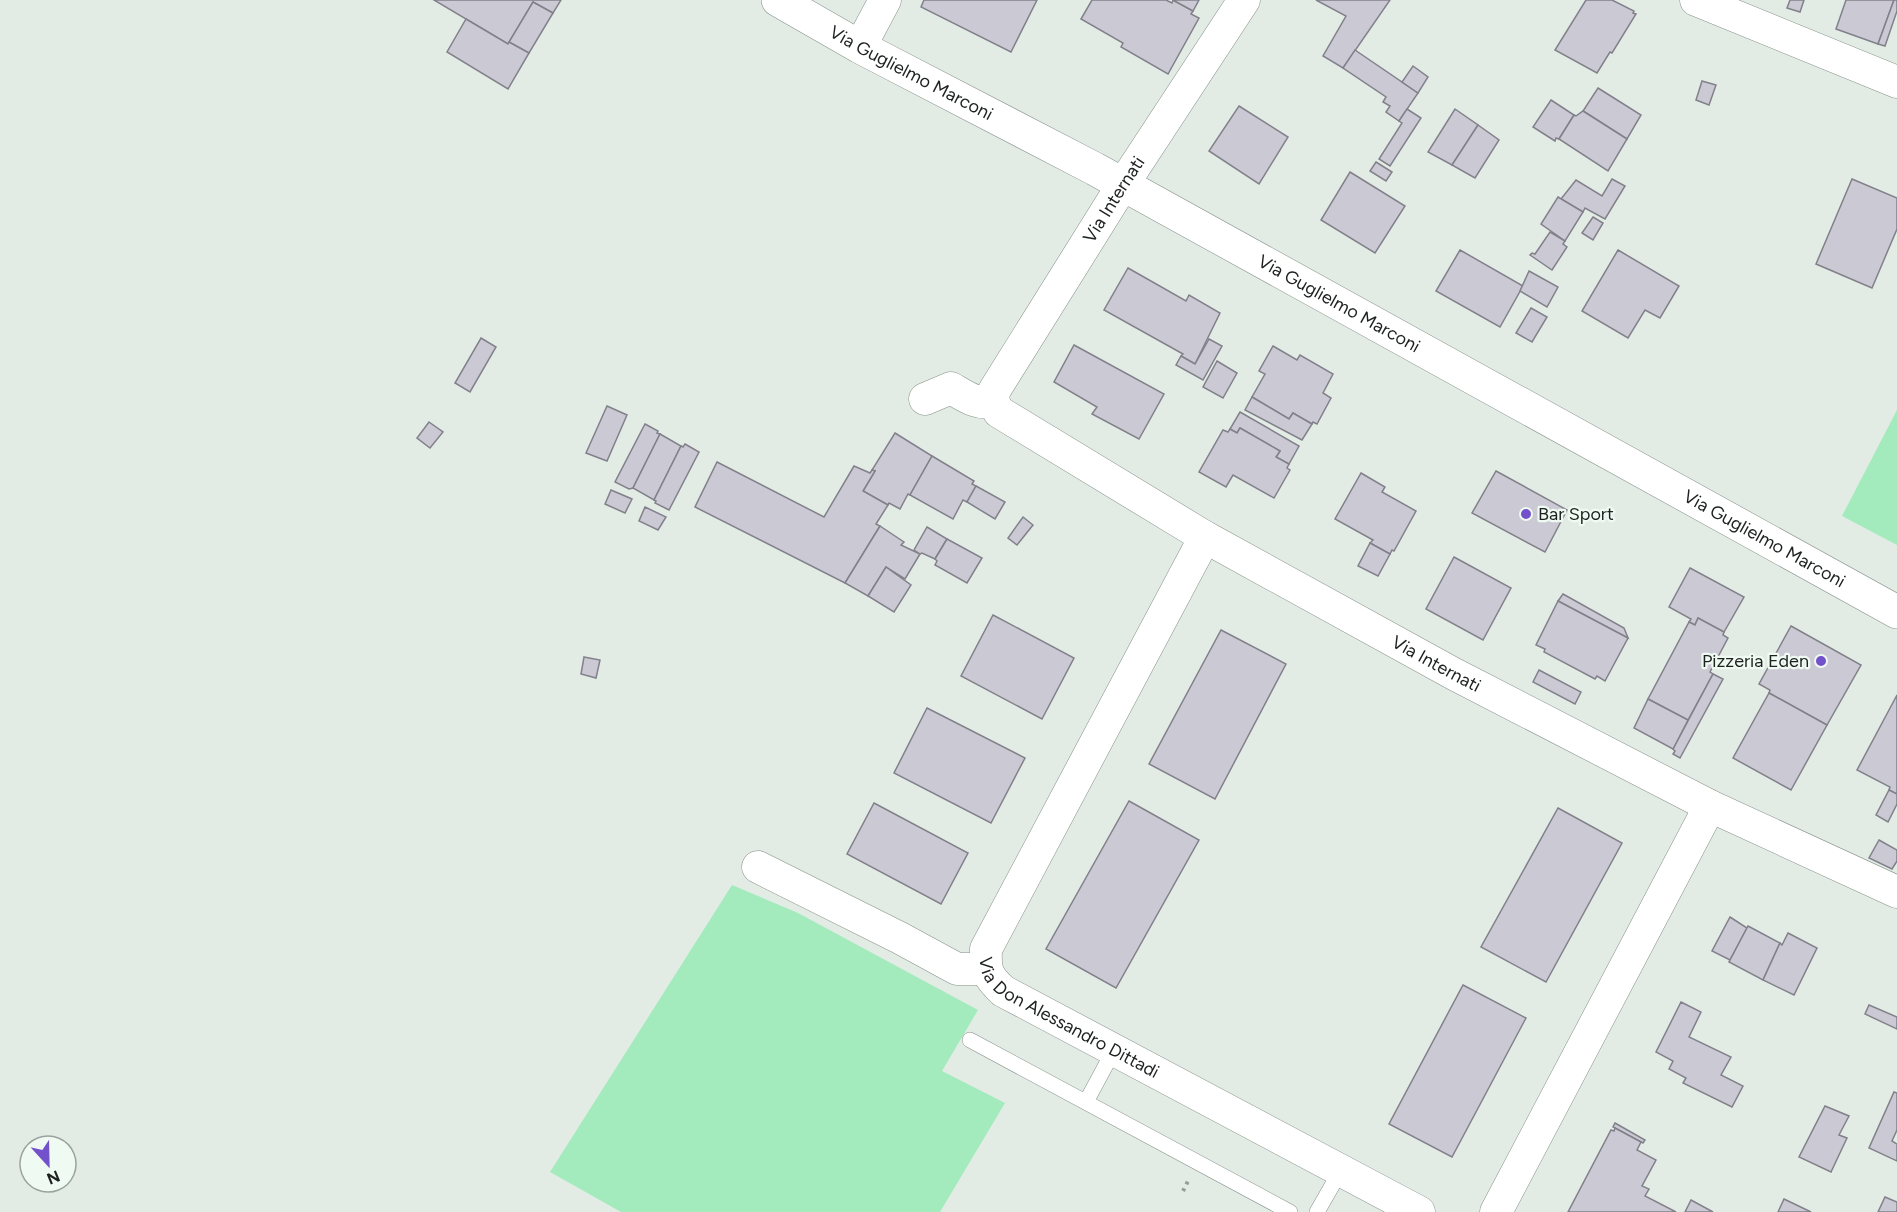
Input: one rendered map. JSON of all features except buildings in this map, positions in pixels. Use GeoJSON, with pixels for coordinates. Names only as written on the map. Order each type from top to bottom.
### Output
{"type":"FeatureCollection","features":[{"type":"Feature","properties":{"kind":"main road","name":"Via Guglielmo Marconi"},"geometry":{"type":"LineString","coordinates":[[778,0],[860,47],[1018,129],[1690,496],[1897,612]]}},
{"type":"Feature","properties":{"kind":"street"},"geometry":{"type":"LineString","coordinates":[[860,47],[885,0]]}},
{"type":"Feature","properties":{"kind":"street","name":"Via Internati"},"geometry":{"type":"LineString","coordinates":[[1244,0],[1122,186],[994,391],[993,402],[999,412],[1205,537],[1454,674],[1710,806],[1897,892]]}},
{"type":"Feature","properties":{"kind":"street"},"geometry":{"type":"LineString","coordinates":[[1696,0],[1734,7],[1897,82]]}},
{"type":"Feature","properties":{"kind":"street","name":"Via Internati"},"geometry":{"type":"LineString","coordinates":[[925,399],[951,388],[976,402],[985,404],[993,402]]}},
{"type":"Feature","properties":{"kind":"street","name":"Via Don Alessandro Dittadi"},"geometry":{"type":"LineString","coordinates":[[1205,537],[986,949],[985,966],[990,978],[1003,991],[1419,1212]]}},
{"type":"Feature","properties":{"kind":"street"},"geometry":{"type":"LineString","coordinates":[[1496,1212],[1710,806]]}},
{"type":"Feature","properties":{"kind":"street"},"geometry":{"type":"LineString","coordinates":[[758,867],[957,969],[975,969],[985,966]]}},
{"type":"Feature","properties":{"kind":"lane"},"geometry":{"type":"LineString","coordinates":[[970,1040],[1290,1212]]}},
{"type":"Feature","properties":{"kind":"lane"},"geometry":{"type":"LineString","coordinates":[[1086,1102],[1114,1050]]}},
{"type":"Feature","properties":{"kind":"lane"},"geometry":{"type":"LineString","coordinates":[[1317,1212],[1341,1170]]}},
{"type":"Feature","properties":{"kind":"green space"},"geometry":{"type":"Polygon","coordinates":[[[1897,410],[1897,545],[1842,516],[1897,410]]]}},
{"type":"Feature","properties":{"kind":"green space"},"geometry":{"type":"Polygon","coordinates":[[[732,885],[798,913],[978,1010],[942,1071],[1005,1103],[940,1212],[621,1212],[550,1172],[732,885]]]}},
{"type":"Feature","properties":{"kind":"place","name":"Bar Sport"},"geometry":{"type":"Point","coordinates":[1526,514]}},
{"type":"Feature","properties":{"kind":"place","name":"Pizzeria Eden"},"geometry":{"type":"Point","coordinates":[1821,661]}}]}
